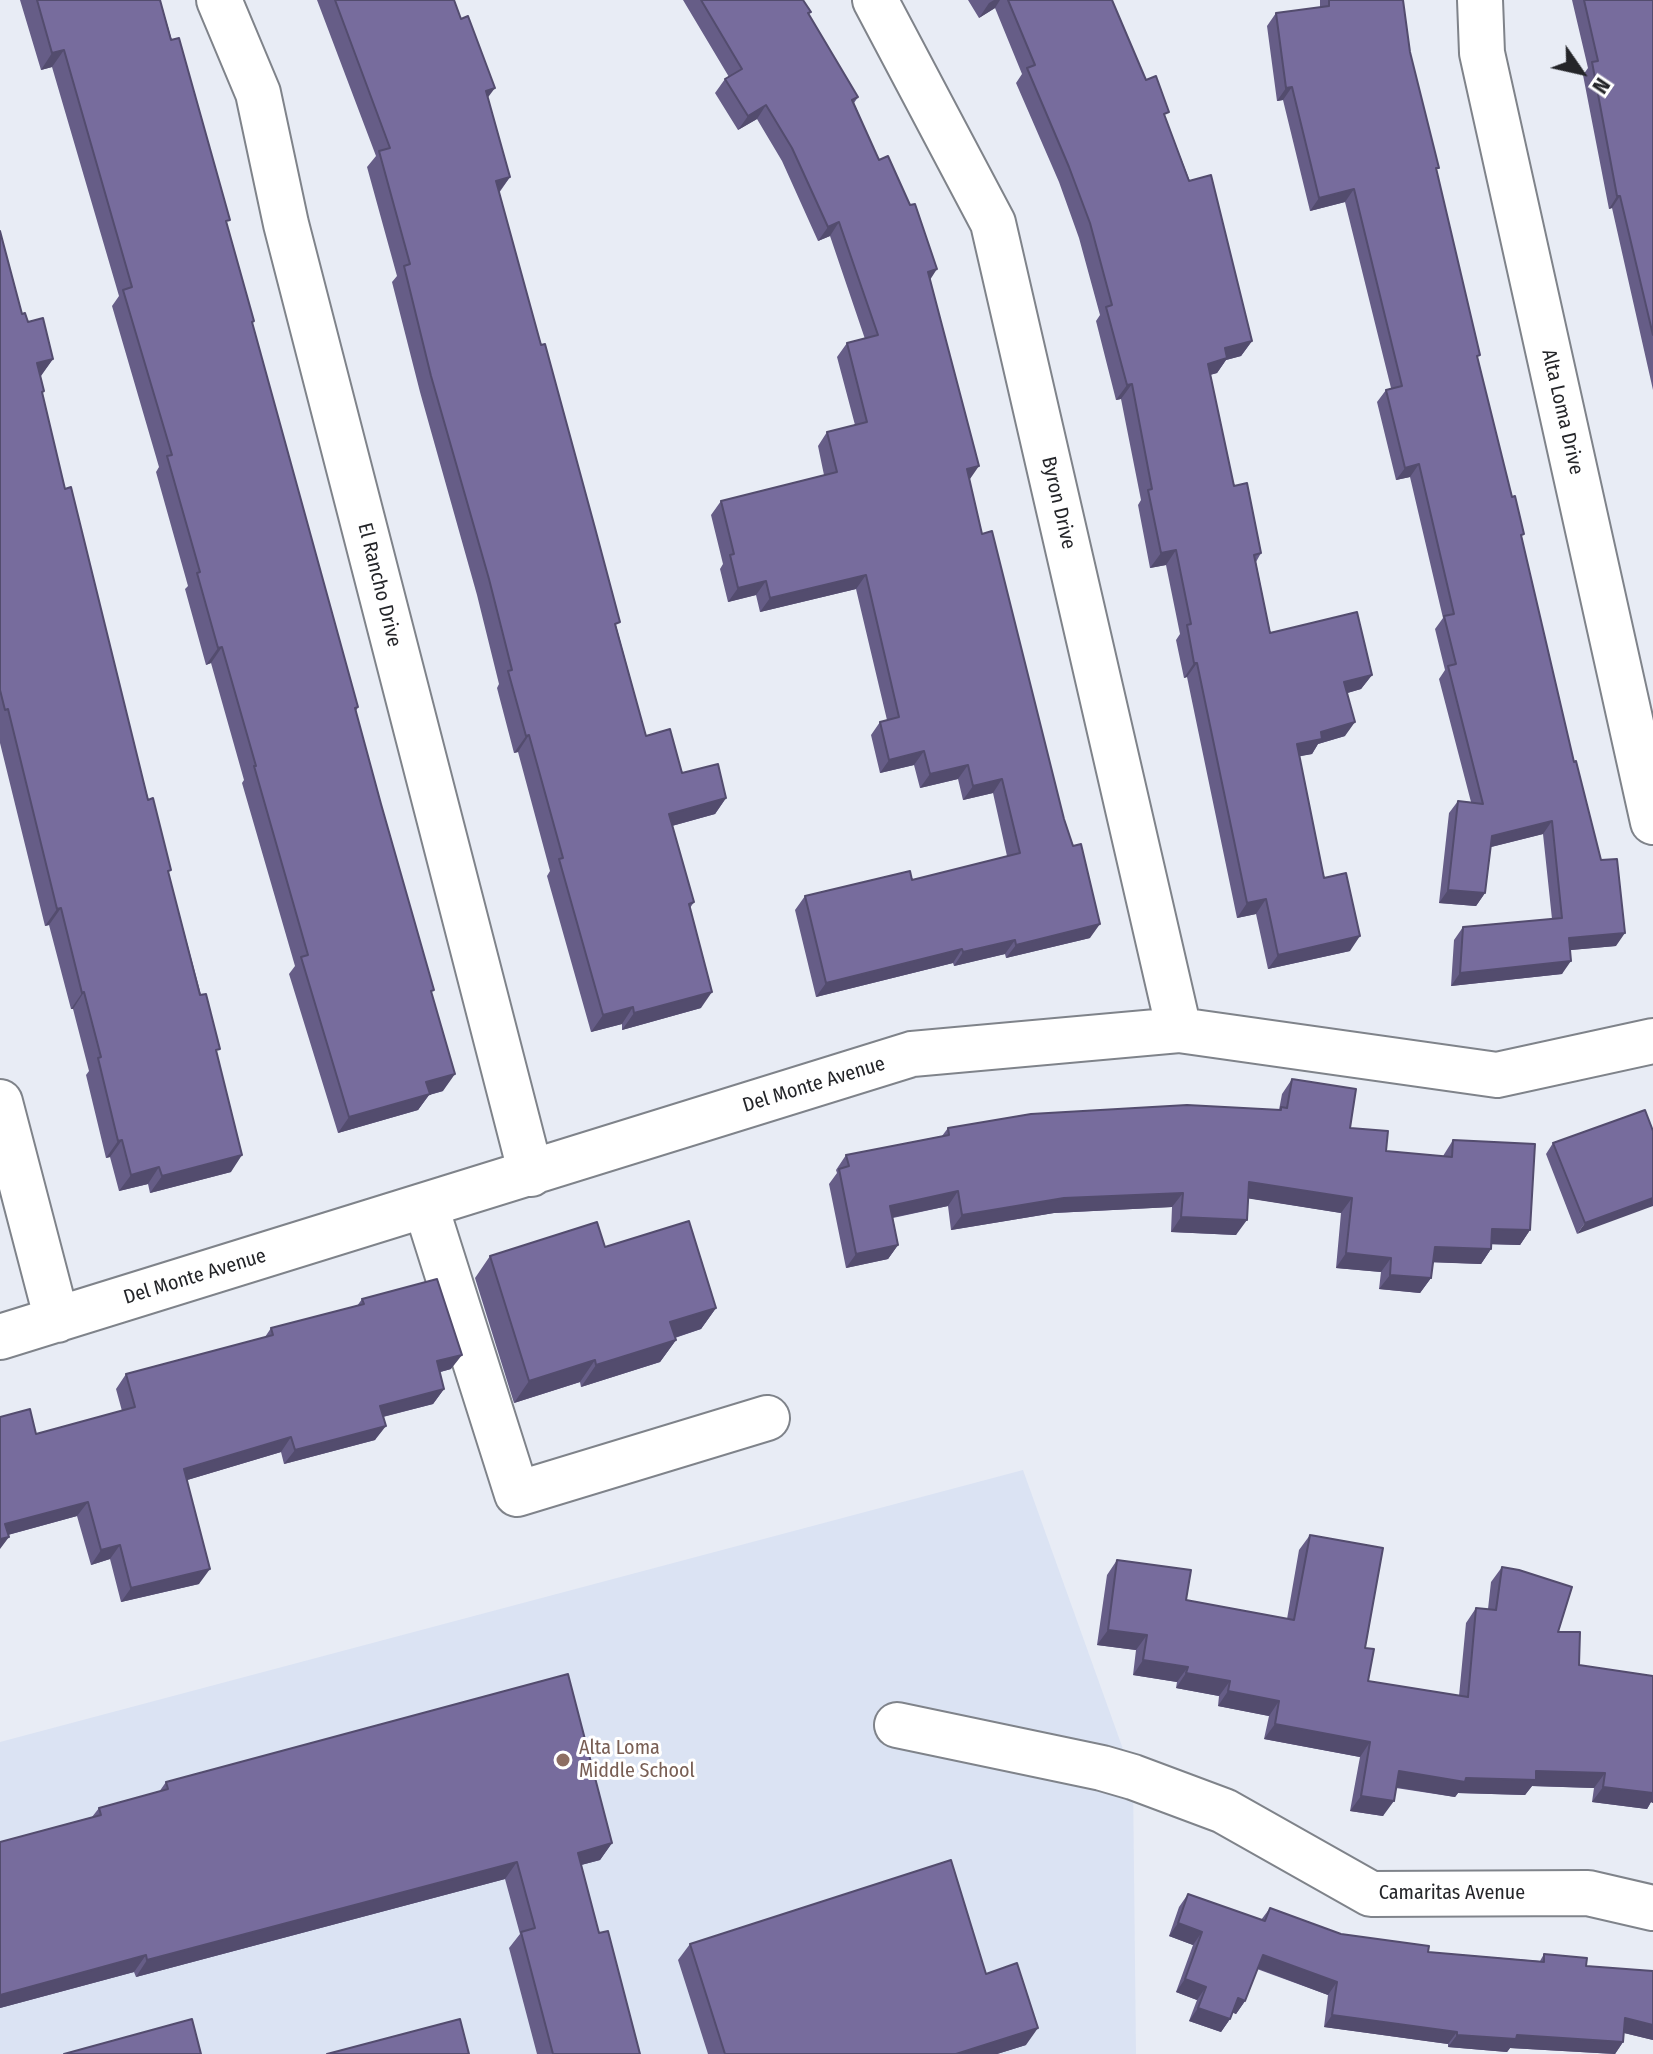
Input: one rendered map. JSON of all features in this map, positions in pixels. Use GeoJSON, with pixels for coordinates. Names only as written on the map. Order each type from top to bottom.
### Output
{"type":"FeatureCollection","features":[{"type":"Feature","properties":{"kind":"street","name":"El Rancho Drive"},"geometry":{"type":"LineString","coordinates":[[219,0],[258,93],[286,224],[531,1174]]}},
{"type":"Feature","properties":{"kind":"street","name":"Byron Drive"},"geometry":{"type":"LineString","coordinates":[[875,0],[993,223],[1179,1030]]}},
{"type":"Feature","properties":{"kind":"street","name":"Alta Loma Drive"},"geometry":{"type":"LineString","coordinates":[[1480,0],[1482,53],[1653,822]]}},
{"type":"Feature","properties":{"kind":"street","name":"Del Monte Avenue"},"geometry":{"type":"LineString","coordinates":[[0,1337],[912,1054],[1179,1030],[1497,1075],[1653,1041]]}},
{"type":"Feature","properties":{"kind":"street"},"geometry":{"type":"LineString","coordinates":[[0,1102],[57,1320]]}},
{"type":"Feature","properties":{"kind":"street"},"geometry":{"type":"LineString","coordinates":[[426,1207],[517,1494],[767,1418]]}},
{"type":"Feature","properties":{"kind":"street","name":"Camaritas Avenue"},"geometry":{"type":"LineString","coordinates":[[897,1725],[1133,1777],[1224,1811],[1371,1894],[1588,1893],[1653,1908]]}},
{"type":"Feature","properties":{"kind":"shaded area","name":"Alta Loma Middle School"},"geometry":{"type":"Polygon","coordinates":[[[1023,1470],[1133,1777],[1136,2054],[0,2054],[0,1742],[1023,1470]]]}},
{"type":"Feature","properties":{"kind":"building"},"geometry":{"type":"Polygon","coordinates":[[[37,0],[160,0],[171,40],[179,38],[230,220],[226,221],[252,322],[455,1074],[426,1082],[430,1094],[349,1117],[301,957],[308,955],[222,647],[218,648],[197,573],[200,572],[167,456],[172,455],[123,290],[132,287],[64,50],[52,53],[37,0]]]}},
{"type":"Feature","properties":{"kind":"building"},"geometry":{"type":"Polygon","coordinates":[[[335,0],[454,0],[461,19],[468,16],[495,88],[486,91],[510,177],[496,181],[595,528],[620,622],[615,624],[646,736],[670,729],[682,773],[718,764],[726,798],[669,814],[694,902],[689,904],[712,992],[634,1013],[633,1007],[603,1015],[559,859],[563,858],[508,671],[512,670],[489,579],[431,376],[404,266],[410,264],[379,151],[390,148],[335,0]]]}},
{"type":"Feature","properties":{"kind":"building"},"geometry":{"type":"Polygon","coordinates":[[[701,0],[803,0],[858,97],[852,100],[879,160],[888,156],[910,205],[915,204],[937,269],[928,272],[979,466],[967,469],[982,534],[992,531],[1064,819],[1073,846],[1081,844],[1100,924],[1016,945],[1015,940],[963,952],[962,949],[826,983],[805,896],[910,871],[912,880],[1020,853],[1002,779],[973,786],[968,765],[930,774],[924,751],[889,760],[880,722],[899,717],[866,575],[770,598],[766,581],[738,588],[730,555],[734,554],[721,501],[837,472],[827,432],[867,422],[847,343],[878,335],[839,222],[828,227],[792,148],[766,105],[748,116],[725,79],[742,69],[701,0]]]}},
{"type":"Feature","properties":{"kind":"building"},"geometry":{"type":"Polygon","coordinates":[[[1008,0],[1112,0],[1146,80],[1156,76],[1169,112],[1164,114],[1189,181],[1211,175],[1252,341],[1225,348],[1227,358],[1208,364],[1234,486],[1247,483],[1261,553],[1254,555],[1270,633],[1357,612],[1372,675],[1344,682],[1355,722],[1321,732],[1322,739],[1297,744],[1324,878],[1346,873],[1360,936],[1278,955],[1266,899],[1247,903],[1197,663],[1194,663],[1187,625],[1191,624],[1176,550],[1161,553],[1132,384],[1127,385],[1106,307],[1112,305],[1090,223],[1027,68],[1035,65],[1008,0]]]}},
{"type":"Feature","properties":{"kind":"building"},"geometry":{"type":"Polygon","coordinates":[[[1329,0],[1403,0],[1410,52],[1439,168],[1436,168],[1480,355],[1477,356],[1512,497],[1515,496],[1524,534],[1521,535],[1574,762],[1601,860],[1617,859],[1625,933],[1569,938],[1571,961],[1460,973],[1463,927],[1562,918],[1552,821],[1492,836],[1485,893],[1448,890],[1458,801],[1483,804],[1448,666],[1456,664],[1444,616],[1454,614],[1419,464],[1405,468],[1386,390],[1402,386],[1354,189],[1319,198],[1292,87],[1286,88],[1276,13],[1329,6],[1329,0]]]}},
{"type":"Feature","properties":{"kind":"building"},"geometry":{"type":"Polygon","coordinates":[[[1584,0],[1653,0],[1653,335],[1620,196],[1617,196],[1592,62],[1598,61],[1584,0]]]}},
{"type":"Feature","properties":{"kind":"building"},"geometry":{"type":"Polygon","coordinates":[[[0,231],[22,314],[25,313],[28,322],[43,318],[53,359],[37,363],[65,489],[71,487],[148,800],[153,798],[200,995],[206,994],[220,1049],[216,1050],[242,1155],[162,1176],[159,1167],[131,1175],[122,1140],[118,1141],[84,992],[61,908],[57,909],[8,709],[5,710],[0,690],[0,231]]]}},
{"type":"Feature","properties":{"kind":"building"},"geometry":{"type":"Polygon","coordinates":[[[1292,1079],[1356,1089],[1350,1128],[1388,1131],[1386,1151],[1452,1157],[1453,1140],[1535,1144],[1530,1230],[1492,1229],[1491,1249],[1435,1247],[1431,1278],[1390,1275],[1391,1258],[1346,1253],[1352,1198],[1249,1182],[1247,1220],[1181,1217],[1183,1193],[1064,1198],[962,1215],[958,1191],[890,1206],[898,1245],[856,1254],[839,1169],[849,1166],[846,1155],[949,1135],[948,1128],[1031,1114],[1187,1105],[1281,1110],[1281,1107],[1287,1108],[1292,1079]]]}},
{"type":"Feature","properties":{"kind":"building"},"geometry":{"type":"Polygon","coordinates":[[[1645,1110],[1653,1131],[1653,1198],[1585,1223],[1553,1143],[1645,1110]]]}},
{"type":"Feature","properties":{"kind":"building"},"geometry":{"type":"Polygon","coordinates":[[[689,1221],[716,1308],[670,1322],[676,1340],[596,1365],[595,1360],[529,1381],[490,1256],[597,1222],[605,1247],[689,1221]]]}},
{"type":"Feature","properties":{"kind":"building"},"geometry":{"type":"Polygon","coordinates":[[[437,1279],[462,1355],[437,1361],[444,1389],[380,1406],[386,1426],[295,1450],[291,1437],[184,1469],[210,1569],[131,1588],[120,1545],[101,1550],[88,1502],[5,1524],[9,1537],[0,1539],[0,1417],[30,1409],[36,1434],[135,1407],[126,1374],[273,1335],[271,1328],[364,1304],[362,1299],[437,1279]]]}},
{"type":"Feature","properties":{"kind":"building"},"geometry":{"type":"Polygon","coordinates":[[[1310,1535],[1383,1548],[1365,1648],[1374,1649],[1368,1681],[1468,1697],[1476,1608],[1496,1610],[1502,1567],[1572,1587],[1558,1632],[1580,1632],[1579,1665],[1653,1676],[1653,1793],[1603,1787],[1605,1773],[1536,1771],[1536,1780],[1466,1778],[1465,1782],[1399,1771],[1394,1801],[1361,1796],[1370,1742],[1275,1724],[1279,1701],[1228,1691],[1230,1681],[1186,1673],[1188,1667],[1143,1660],[1147,1635],[1108,1630],[1117,1560],[1191,1570],[1186,1600],[1294,1620],[1310,1535]]]}},
{"type":"Feature","properties":{"kind":"building"},"geometry":{"type":"Polygon","coordinates":[[[568,1674],[612,1843],[578,1853],[599,1933],[608,1931],[640,2054],[553,2054],[521,1932],[535,1928],[517,1862],[147,1960],[146,1955],[0,1995],[0,1842],[101,1815],[99,1808],[168,1789],[166,1782],[568,1674]]]}},
{"type":"Feature","properties":{"kind":"building"},"geometry":{"type":"Polygon","coordinates":[[[951,1860],[986,1974],[1017,1963],[1038,2028],[956,2054],[725,2054],[690,1944],[951,1860]]]}},
{"type":"Feature","properties":{"kind":"building"},"geometry":{"type":"Polygon","coordinates":[[[1188,1894],[1265,1921],[1270,1908],[1341,1934],[1429,1946],[1428,1952],[1544,1962],[1544,1954],[1587,1958],[1586,1966],[1653,1971],[1653,2025],[1625,2018],[1623,2042],[1517,2035],[1516,2039],[1457,2035],[1457,2032],[1332,2015],[1337,1982],[1263,1955],[1245,2001],[1238,1998],[1230,2019],[1198,2008],[1206,1987],[1185,1979],[1202,1932],[1178,1923],[1188,1894]]]}},
{"type":"Feature","properties":{"kind":"building"},"geometry":{"type":"Polygon","coordinates":[[[192,2019],[201,2054],[64,2054],[192,2019]]]}},
{"type":"Feature","properties":{"kind":"building"},"geometry":{"type":"Polygon","coordinates":[[[460,2019],[469,2054],[327,2054],[460,2019]]]}},
{"type":"Feature","properties":{"kind":"place","name":"Alta Loma Middle School"},"geometry":{"type":"Point","coordinates":[563,1760]}}]}
